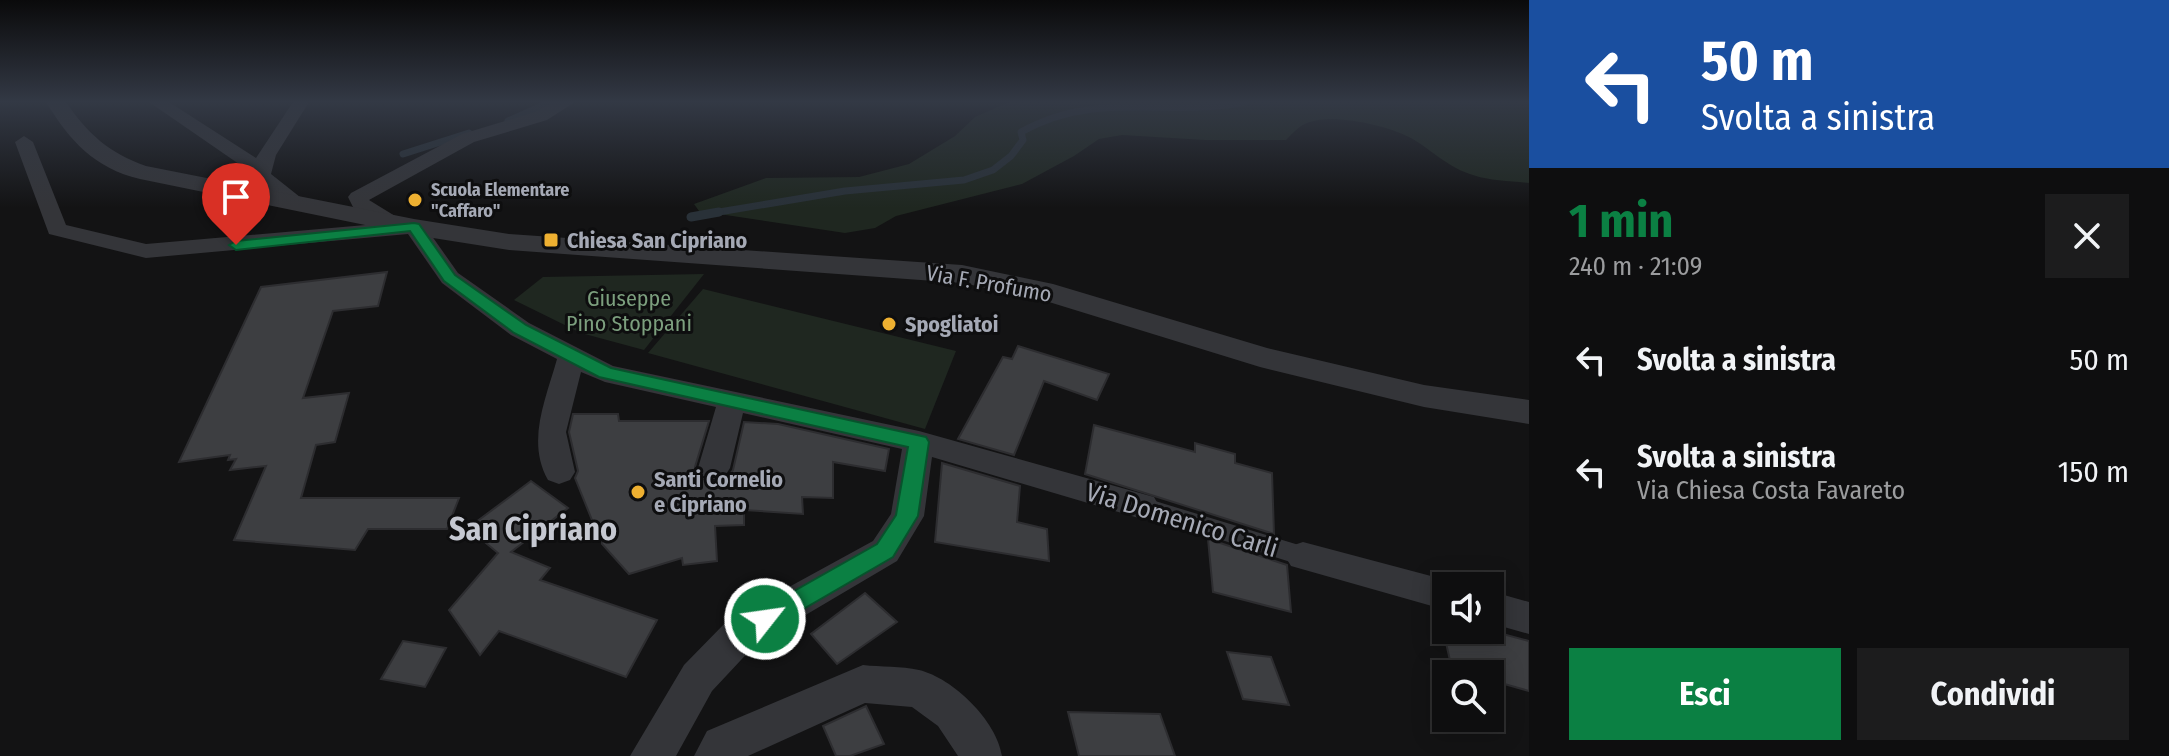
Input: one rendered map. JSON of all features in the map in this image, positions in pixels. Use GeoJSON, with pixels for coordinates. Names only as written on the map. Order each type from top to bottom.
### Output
{"type":"FeatureCollection","features":[{"type":"Feature","properties":{"kind":"street","name":"Via F. Profumo"},"geometry":{"type":"LineString","coordinates":[[79,137],[106,160],[140,172],[425,229],[509,242],[962,274],[1042,290],[1260,357],[1424,396],[1529,412]]}},
{"type":"Feature","properties":{"kind":"street"},"geometry":{"type":"LineString","coordinates":[[211,137],[261,170]]}},
{"type":"Feature","properties":{"kind":"street"},"geometry":{"type":"LineString","coordinates":[[279,137],[267,153],[261,176],[295,201]]}},
{"type":"Feature","properties":{"kind":"street"},"geometry":{"type":"LineString","coordinates":[[387,221],[360,203],[358,197],[470,137]]}},
{"type":"Feature","properties":{"kind":"street"},"geometry":{"type":"LineString","coordinates":[[24,142],[57,229],[146,251],[425,229]]}},
{"type":"Feature","properties":{"kind":"street","name":"Via Domenico Carli"},"geometry":{"type":"LineString","coordinates":[[425,229],[450,278],[520,329],[605,373],[919,442],[1432,591]]}},
{"type":"Feature","properties":{"kind":"street"},"geometry":{"type":"LineString","coordinates":[[559,472],[551,432],[572,356]]}},
{"type":"Feature","properties":{"kind":"street"},"geometry":{"type":"LineString","coordinates":[[714,468],[732,400]]}},
{"type":"Feature","properties":{"kind":"street"},"geometry":{"type":"LineString","coordinates":[[652,756],[698,678],[741,633],[885,551],[907,516],[919,442]]}},
{"type":"Feature","properties":{"kind":"street"},"geometry":{"type":"LineString","coordinates":[[1504,611],[1529,618]]}},
{"type":"Feature","properties":{"kind":"street"},"geometry":{"type":"LineString","coordinates":[[716,756],[722,746],[863,684],[919,689],[953,712],[979,747],[980,756]]}},
{"type":"Feature","properties":{"kind":"green space"},"geometry":{"type":"Polygon","coordinates":[[[953,137],[1109,137],[1099,139],[1022,184],[896,216],[875,228],[845,233],[699,211],[694,204],[766,178],[859,177],[909,164],[953,137]]]}},
{"type":"Feature","properties":{"kind":"green space"},"geometry":{"type":"Polygon","coordinates":[[[1160,137],[1289,137],[1286,140],[1160,137]]]}},
{"type":"Feature","properties":{"kind":"green space"},"geometry":{"type":"Polygon","coordinates":[[[1409,137],[1529,137],[1529,183],[1473,175],[1456,168],[1409,137]]]}},
{"type":"Feature","properties":{"kind":"green space","name":"Giuseppe Pino Stoppani"},"geometry":{"type":"Polygon","coordinates":[[[704,274],[644,350],[581,333],[514,300],[543,277],[704,274]]]}},
{"type":"Feature","properties":{"kind":"green space"},"geometry":{"type":"Polygon","coordinates":[[[703,289],[956,351],[925,429],[648,353],[703,289]]]}},
{"type":"Feature","properties":{"kind":"building"},"geometry":{"type":"Polygon","coordinates":[[[387,272],[378,306],[333,311],[303,398],[349,393],[335,442],[316,445],[301,498],[459,498],[447,529],[368,529],[355,550],[234,540],[266,466],[230,470],[236,459],[228,460],[230,455],[179,462],[261,287],[387,272]]]}},
{"type":"Feature","properties":{"kind":"building"},"geometry":{"type":"Polygon","coordinates":[[[1018,346],[1109,374],[1097,400],[1044,381],[1014,455],[958,439],[1003,357],[1012,359],[1018,346]]]}},
{"type":"Feature","properties":{"kind":"building","name":"Santi Cornelio e Cipriano"},"geometry":{"type":"Polygon","coordinates":[[[573,414],[618,414],[619,421],[709,421],[695,467],[700,478],[713,482],[726,479],[733,470],[744,422],[778,424],[889,449],[885,471],[833,462],[833,498],[802,497],[803,514],[744,510],[744,525],[715,526],[717,561],[683,565],[682,558],[629,574],[602,544],[603,528],[594,525],[575,478],[578,471],[569,432],[573,414]]]}},
{"type":"Feature","properties":{"kind":"building"},"geometry":{"type":"Polygon","coordinates":[[[1094,425],[1195,452],[1195,443],[1235,454],[1235,463],[1272,473],[1274,534],[1085,474],[1094,425]]]}},
{"type":"Feature","properties":{"kind":"building"},"geometry":{"type":"Polygon","coordinates":[[[942,463],[1020,486],[1017,522],[1047,529],[1049,561],[935,542],[942,463]]]}},
{"type":"Feature","properties":{"kind":"building"},"geometry":{"type":"Polygon","coordinates":[[[531,481],[568,508],[511,552],[550,568],[540,580],[657,620],[626,677],[499,631],[480,655],[449,610],[498,553],[468,528],[531,481]]]}},
{"type":"Feature","properties":{"kind":"building"},"geometry":{"type":"Polygon","coordinates":[[[1208,539],[1287,565],[1291,612],[1213,592],[1208,539]]]}},
{"type":"Feature","properties":{"kind":"building"},"geometry":{"type":"Polygon","coordinates":[[[865,593],[897,622],[837,664],[811,634],[865,593]]]}},
{"type":"Feature","properties":{"kind":"building"},"geometry":{"type":"Polygon","coordinates":[[[1504,634],[1529,641],[1529,691],[1504,684],[1504,660],[1450,660],[1446,644],[1504,644],[1504,634]]]}},
{"type":"Feature","properties":{"kind":"building"},"geometry":{"type":"Polygon","coordinates":[[[403,641],[446,648],[425,687],[381,679],[403,641]]]}},
{"type":"Feature","properties":{"kind":"building"},"geometry":{"type":"Polygon","coordinates":[[[1227,652],[1271,657],[1289,705],[1243,699],[1227,652]]]}},
{"type":"Feature","properties":{"kind":"building"},"geometry":{"type":"Polygon","coordinates":[[[866,706],[884,744],[850,756],[836,756],[823,726],[866,706]]]}},
{"type":"Feature","properties":{"kind":"building"},"geometry":{"type":"Polygon","coordinates":[[[1068,712],[1160,714],[1175,756],[1079,756],[1068,712]]]}},
{"type":"Feature","properties":{"kind":"waterway"},"geometry":{"type":"LineString","coordinates":[[403,154],[456,137]]}},
{"type":"Feature","properties":{"kind":"waterway"},"geometry":{"type":"LineString","coordinates":[[719,212],[845,191],[964,180],[993,170],[1011,156],[1022,137]]}},
{"type":"Feature","properties":{"kind":"waterway"},"geometry":{"type":"LineString","coordinates":[[691,217],[719,212]]}},
{"type":"Feature","properties":{"kind":"waterway"},"geometry":{"type":"LineString","coordinates":[[707,214],[719,212]]}},
{"type":"Feature","properties":{"kind":"place","name":"Scuola Elementare \"Caffaro\""},"geometry":{"type":"Point","coordinates":[415,200]}},
{"type":"Feature","properties":{"kind":"place","name":"Chiesa San Cipriano"},"geometry":{"type":"Point","coordinates":[551,240]}},
{"type":"Feature","properties":{"kind":"place","name":"Spogliatoi"},"geometry":{"type":"Point","coordinates":[889,324]}},
{"type":"Feature","properties":{"kind":"place","name":"Santi Cornelio e Cipriano"},"geometry":{"type":"Point","coordinates":[638,492]}},
{"type":"Feature","properties":{"kind":"district","name":"San Cipriano"},"geometry":{"type":"Point","coordinates":[533,529]}},
{"type":"Feature","properties":{"kind":"route"},"geometry":{"type":"LineString","coordinates":[[236,245],[414,227],[450,278],[520,329],[605,373],[919,442],[907,516],[885,551],[765,619]]}}]}
